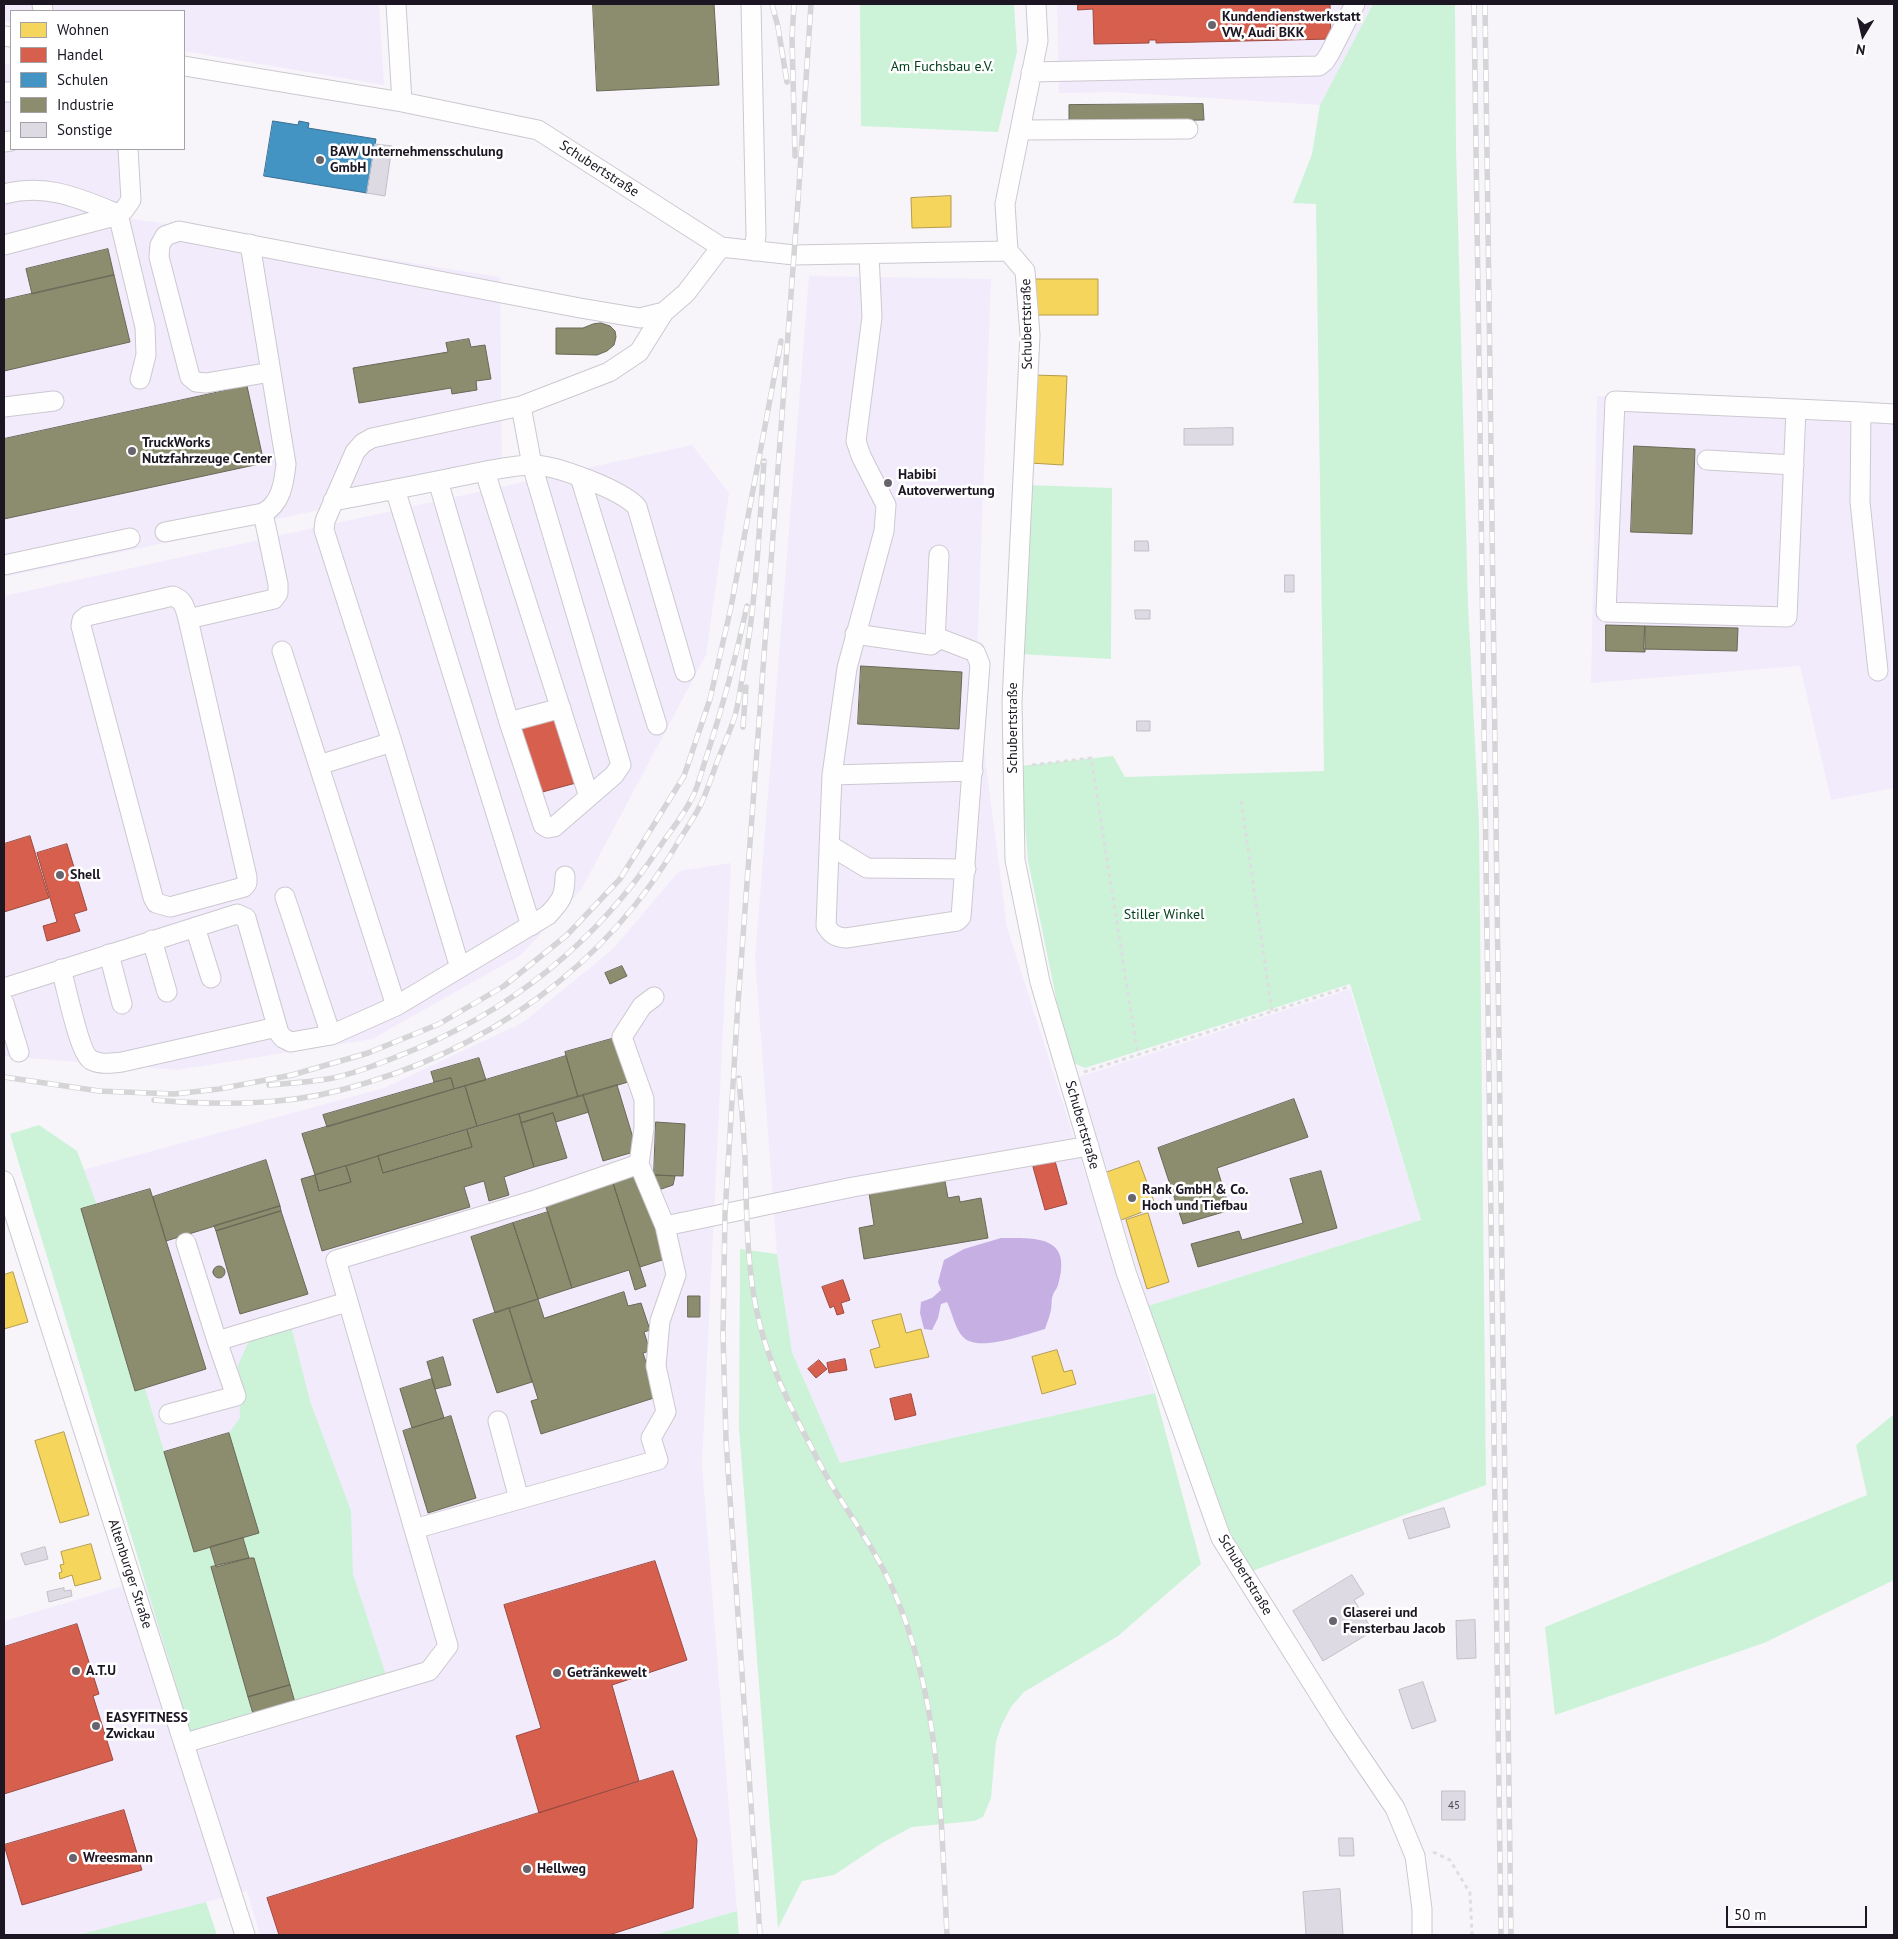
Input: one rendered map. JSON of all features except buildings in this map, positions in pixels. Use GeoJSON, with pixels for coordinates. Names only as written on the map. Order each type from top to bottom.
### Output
{"type":"FeatureCollection","features":[{"type":"Feature","properties":{"kind":"street"},"geometry":{"type":"LineString","coordinates":[[396,4],[402,102]]}},
{"type":"Feature","properties":{"kind":"street"},"geometry":{"type":"LineString","coordinates":[[752,4],[756,235],[754,251]]}},
{"type":"Feature","properties":{"kind":"street"},"geometry":{"type":"LineString","coordinates":[[1008,251],[1005,204],[1038,41],[1036,4]]}},
{"type":"Feature","properties":{"kind":"street"},"geometry":{"type":"LineString","coordinates":[[1031,72],[1319,66],[1330,53],[1355,4]]}},
{"type":"Feature","properties":{"kind":"street","name":"Schubertstraße"},"geometry":{"type":"LineString","coordinates":[[185,66],[402,102],[538,130],[721,248],[794,255],[1008,251],[1025,271],[1030,335],[1012,702],[1013,767],[1016,860],[1040,982],[1126,1272],[1221,1538],[1338,1724],[1396,1808],[1415,1856],[1422,1909],[1422,1935]]}},
{"type":"Feature","properties":{"kind":"street"},"geometry":{"type":"LineString","coordinates":[[1020,130],[1188,129]]}},
{"type":"Feature","properties":{"kind":"street"},"geometry":{"type":"LineString","coordinates":[[4,245],[118,214],[124,210],[131,200],[128,150]]}},
{"type":"Feature","properties":{"kind":"street"},"geometry":{"type":"LineString","coordinates":[[4,194],[31,189],[60,192],[118,214]]}},
{"type":"Feature","properties":{"kind":"street"},"geometry":{"type":"LineString","coordinates":[[118,214],[145,327],[146,355],[140,379]]}},
{"type":"Feature","properties":{"kind":"street"},"geometry":{"type":"LineString","coordinates":[[271,372],[206,383],[196,382],[190,377],[159,257],[160,245],[165,236],[179,231],[640,318],[664,312]]}},
{"type":"Feature","properties":{"kind":"street"},"geometry":{"type":"LineString","coordinates":[[165,532],[263,513],[272,509],[277,502],[285,476],[286,464],[250,244]]}},
{"type":"Feature","properties":{"kind":"street"},"geometry":{"type":"LineString","coordinates":[[460,968],[392,742],[324,530],[325,520],[355,452],[363,443],[372,438],[521,406],[609,372],[640,352],[664,312],[686,293],[721,248]]}},
{"type":"Feature","properties":{"kind":"street"},"geometry":{"type":"LineString","coordinates":[[869,255],[872,317],[856,441],[861,456],[886,506],[884,531],[847,668],[832,775],[826,926],[836,937],[846,938],[957,921],[961,917],[980,664],[975,652],[936,637]]}},
{"type":"Feature","properties":{"kind":"street"},"geometry":{"type":"LineString","coordinates":[[4,407],[54,401]]}},
{"type":"Feature","properties":{"kind":"street"},"geometry":{"type":"LineString","coordinates":[[1796,409],[1787,617],[1606,612],[1615,401],[1796,409],[1861,412],[1894,414]]}},
{"type":"Feature","properties":{"kind":"street"},"geometry":{"type":"LineString","coordinates":[[438,481],[509,722],[543,825],[548,828],[554,827],[614,775],[621,765],[532,465],[521,406]]}},
{"type":"Feature","properties":{"kind":"street"},"geometry":{"type":"LineString","coordinates":[[1861,412],[1860,502],[1878,671]]}},
{"type":"Feature","properties":{"kind":"street"},"geometry":{"type":"LineString","coordinates":[[1707,460],[1794,466]]}},
{"type":"Feature","properties":{"kind":"street"},"geometry":{"type":"LineString","coordinates":[[334,501],[485,472],[532,465],[549,466],[618,494],[632,501],[637,507],[686,672]]}},
{"type":"Feature","properties":{"kind":"street"},"geometry":{"type":"LineString","coordinates":[[485,472],[589,797]]}},
{"type":"Feature","properties":{"kind":"street"},"geometry":{"type":"LineString","coordinates":[[580,477],[657,725]]}},
{"type":"Feature","properties":{"kind":"street"},"geometry":{"type":"LineString","coordinates":[[395,489],[531,926]]}},
{"type":"Feature","properties":{"kind":"street"},"geometry":{"type":"LineString","coordinates":[[188,619],[274,599],[278,593],[278,584],[263,513]]}},
{"type":"Feature","properties":{"kind":"street"},"geometry":{"type":"LineString","coordinates":[[4,565],[130,538]]}},
{"type":"Feature","properties":{"kind":"street"},"geometry":{"type":"LineString","coordinates":[[855,634],[931,645],[936,637],[938,555]]}},
{"type":"Feature","properties":{"kind":"street"},"geometry":{"type":"LineString","coordinates":[[173,596],[179,598],[183,603],[188,619],[247,883],[244,887],[170,907],[156,903],[153,897],[81,626],[82,620],[87,616],[173,596]]}},
{"type":"Feature","properties":{"kind":"street"},"geometry":{"type":"LineString","coordinates":[[282,651],[396,1006]]}},
{"type":"Feature","properties":{"kind":"street"},"geometry":{"type":"LineString","coordinates":[[509,722],[561,708]]}},
{"type":"Feature","properties":{"kind":"street"},"geometry":{"type":"LineString","coordinates":[[319,765],[392,742]]}},
{"type":"Feature","properties":{"kind":"street"},"geometry":{"type":"LineString","coordinates":[[832,775],[973,771]]}},
{"type":"Feature","properties":{"kind":"street"},"geometry":{"type":"LineString","coordinates":[[829,845],[867,868],[966,868]]}},
{"type":"Feature","properties":{"kind":"street"},"geometry":{"type":"LineString","coordinates":[[4,988],[238,914],[246,918],[277,1027],[283,1038],[291,1042],[332,1035],[396,1006],[548,915],[559,903],[565,892],[565,876]]}},
{"type":"Feature","properties":{"kind":"street"},"geometry":{"type":"LineString","coordinates":[[285,897],[332,1035]]}},
{"type":"Feature","properties":{"kind":"street"},"geometry":{"type":"LineString","coordinates":[[195,927],[211,978]]}},
{"type":"Feature","properties":{"kind":"street"},"geometry":{"type":"LineString","coordinates":[[152,940],[167,992]]}},
{"type":"Feature","properties":{"kind":"street"},"geometry":{"type":"LineString","coordinates":[[109,954],[122,1004]]}},
{"type":"Feature","properties":{"kind":"street"},"geometry":{"type":"LineString","coordinates":[[61,969],[82,1048],[91,1059],[102,1063],[122,1062],[277,1027]]}},
{"type":"Feature","properties":{"kind":"street"},"geometry":{"type":"LineString","coordinates":[[414,1528],[658,1460],[651,1438],[666,1412],[656,1366],[660,1321],[676,1275],[665,1226],[639,1164],[644,1128],[644,1099],[622,1037],[642,1006],[654,997]]}},
{"type":"Feature","properties":{"kind":"street"},"geometry":{"type":"LineString","coordinates":[[4,1003],[19,1052]]}},
{"type":"Feature","properties":{"kind":"street"},"geometry":{"type":"LineString","coordinates":[[665,1226],[853,1186],[1089,1146]]}},
{"type":"Feature","properties":{"kind":"street"},"geometry":{"type":"LineString","coordinates":[[184,1744],[429,1671],[448,1646],[336,1260],[535,1200],[639,1164]]}},
{"type":"Feature","properties":{"kind":"street","name":"Altenburger Straße"},"geometry":{"type":"LineString","coordinates":[[4,1181],[245,1935]]}},
{"type":"Feature","properties":{"kind":"street"},"geometry":{"type":"LineString","coordinates":[[169,1414],[236,1396],[186,1243]]}},
{"type":"Feature","properties":{"kind":"street"},"geometry":{"type":"LineString","coordinates":[[217,1341],[347,1302]]}},
{"type":"Feature","properties":{"kind":"street"},"geometry":{"type":"LineString","coordinates":[[498,1421],[519,1499]]}},
{"type":"Feature","properties":{"kind":"path"},"geometry":{"type":"LineString","coordinates":[[1013,767],[1091,758],[1138,1056]]}},
{"type":"Feature","properties":{"kind":"path"},"geometry":{"type":"LineString","coordinates":[[1241,801],[1272,1011]]}},
{"type":"Feature","properties":{"kind":"path"},"geometry":{"type":"LineString","coordinates":[[1068,1077],[1348,987]]}},
{"type":"Feature","properties":{"kind":"path"},"geometry":{"type":"LineString","coordinates":[[1408,1840],[1450,1860],[1470,1893],[1472,1935]]}},
{"type":"Feature","properties":{"kind":"shaded area"},"geometry":{"type":"Polygon","coordinates":[[[4,4],[379,4],[384,85],[185,51],[185,10],[10,10],[10,22],[4,21],[4,4]]]}},
{"type":"Feature","properties":{"kind":"shaded area"},"geometry":{"type":"Polygon","coordinates":[[[1057,4],[1373,4],[1320,105],[1111,92],[1059,93],[1057,4]]]}},
{"type":"Feature","properties":{"kind":"shaded area"},"geometry":{"type":"Polygon","coordinates":[[[4,63],[10,65],[10,150],[123,150],[128,218],[500,277],[502,471],[4,577],[4,63]]]}},
{"type":"Feature","properties":{"kind":"shaded area"},"geometry":{"type":"Polygon","coordinates":[[[809,276],[991,279],[976,687],[1007,927],[1155,1393],[840,1463],[792,1352],[777,1254],[755,958],[809,276]]]}},
{"type":"Feature","properties":{"kind":"shaded area"},"geometry":{"type":"Polygon","coordinates":[[[1597,396],[1894,405],[1894,788],[1831,800],[1800,666],[1591,683],[1597,396]]]}},
{"type":"Feature","properties":{"kind":"shaded area"},"geometry":{"type":"Polygon","coordinates":[[[692,445],[729,493],[706,655],[581,890],[521,955],[372,1039],[177,1070],[4,1056],[4,596],[692,445]]]}},
{"type":"Feature","properties":{"kind":"shaded area"},"geometry":{"type":"Polygon","coordinates":[[[731,863],[702,1464],[737,1911],[654,1935],[260,1935],[247,1891],[85,1935],[4,1935],[4,1621],[144,1580],[199,1751],[329,1711],[218,1743],[49,1179],[384,1088],[522,1023],[613,949],[679,871],[731,863]]]}},
{"type":"Feature","properties":{"kind":"shaded area"},"geometry":{"type":"Polygon","coordinates":[[[1350,989],[1421,1220],[1148,1306],[1079,1077],[1350,989]]]}},
{"type":"Feature","properties":{"kind":"shaded area"},"geometry":{"type":"Polygon","coordinates":[[[1001,1238],[1038,1240],[1056,1248],[1060,1257],[1061,1269],[1045,1329],[991,1343],[970,1341],[963,1337],[958,1330],[947,1302],[941,1304],[938,1318],[932,1330],[924,1329],[920,1313],[921,1302],[932,1298],[941,1290],[938,1282],[944,1260],[964,1249],[1001,1238]]]}},
{"type":"Feature","properties":{"kind":"green space","name":"Am Fuchsbau e.V."},"geometry":{"type":"Polygon","coordinates":[[[860,4],[1014,4],[1017,52],[998,132],[861,126],[860,4]]]}},
{"type":"Feature","properties":{"kind":"green space","name":"Stiller Winkel"},"geometry":{"type":"Polygon","coordinates":[[[1373,4],[1455,4],[1456,147],[1468,604],[1479,824],[1486,1485],[1252,1571],[1230,1532],[1148,1306],[1421,1220],[1350,984],[1085,1068],[1069,1061],[1028,861],[1020,766],[1113,756],[1125,777],[1324,771],[1316,204],[1293,203],[1312,154],[1320,105],[1373,4]]]}},
{"type":"Feature","properties":{"kind":"green space"},"geometry":{"type":"Polygon","coordinates":[[[1027,485],[1112,488],[1111,659],[1019,654],[1027,485]]]}},
{"type":"Feature","properties":{"kind":"green space"},"geometry":{"type":"Polygon","coordinates":[[[39,1125],[77,1151],[97,1205],[145,1388],[194,1552],[210,1547],[254,1717],[191,1734],[10,1134],[39,1125]]]}},
{"type":"Feature","properties":{"kind":"green space"},"geometry":{"type":"Polygon","coordinates":[[[740,1249],[777,1254],[792,1352],[840,1463],[1155,1393],[1201,1564],[1118,1636],[1024,1692],[1011,1707],[996,1741],[991,1798],[983,1817],[974,1821],[912,1827],[882,1843],[834,1875],[802,1881],[778,1928],[739,1428],[740,1249]]]}},
{"type":"Feature","properties":{"kind":"green space"},"geometry":{"type":"Polygon","coordinates":[[[291,1326],[310,1401],[351,1511],[353,1574],[386,1675],[296,1706],[254,1558],[249,1558],[243,1538],[259,1533],[229,1433],[240,1418],[238,1365],[249,1341],[291,1326]]]}},
{"type":"Feature","properties":{"kind":"green space"},"geometry":{"type":"Polygon","coordinates":[[[1893,1415],[1894,1580],[1764,1643],[1555,1715],[1545,1627],[1867,1495],[1856,1445],[1893,1415]]]}},
{"type":"Feature","properties":{"kind":"green space"},"geometry":{"type":"Polygon","coordinates":[[[206,1902],[217,1935],[78,1935],[206,1902]]]}},
{"type":"Feature","properties":{"kind":"green space"},"geometry":{"type":"Polygon","coordinates":[[[737,1911],[739,1935],[654,1935],[737,1911]]]}},
{"type":"Feature","properties":{"kind":"railway"},"geometry":{"type":"LineString","coordinates":[[772,4],[778,27],[787,82]]}},
{"type":"Feature","properties":{"kind":"railway"},"geometry":{"type":"LineString","coordinates":[[794,4],[792,37],[795,156]]}},
{"type":"Feature","properties":{"kind":"railway"},"geometry":{"type":"LineString","coordinates":[[760,1935],[726,1440],[723,1335],[725,1214],[738,1003],[811,4]]}},
{"type":"Feature","properties":{"kind":"railway"},"geometry":{"type":"LineString","coordinates":[[1474,4],[1501,1935]]}},
{"type":"Feature","properties":{"kind":"railway"},"geometry":{"type":"LineString","coordinates":[[1485,4],[1511,1935]]}},
{"type":"Feature","properties":{"kind":"railway"},"geometry":{"type":"LineString","coordinates":[[4,1077],[99,1091],[174,1094],[219,1089],[292,1075],[368,1053],[439,1024],[504,986],[567,935],[620,879],[684,776],[710,699],[731,607],[781,341]]}},
{"type":"Feature","properties":{"kind":"railway"},"geometry":{"type":"LineString","coordinates":[[154,1100],[201,1103],[272,1102],[341,1090],[394,1074],[444,1053],[492,1028],[536,999],[578,965],[616,927],[650,885],[696,813],[734,719],[751,621],[764,461]]}},
{"type":"Feature","properties":{"kind":"railway"},"geometry":{"type":"LineString","coordinates":[[269,1085],[342,1076],[384,1062],[441,1038],[514,996],[548,971],[609,913],[636,880],[692,798],[699,782],[724,700],[747,606]]}},
{"type":"Feature","properties":{"kind":"railway"},"geometry":{"type":"LineString","coordinates":[[743,727],[746,687]]}},
{"type":"Feature","properties":{"kind":"railway"},"geometry":{"type":"LineString","coordinates":[[739,1078],[745,1149],[750,1266],[752,1287],[761,1329],[775,1369],[792,1408],[830,1482],[882,1566],[895,1594],[910,1635],[922,1677],[936,1762],[943,1848],[947,1935]]}},
{"type":"Feature","properties":{"kind":"place","name":"Kundendienstwerkstatt VW, Audi BKK"},"geometry":{"type":"Point","coordinates":[1212,25]}},
{"type":"Feature","properties":{"kind":"place","name":"BAW Unternehmensschulung GmbH"},"geometry":{"type":"Point","coordinates":[320,160]}},
{"type":"Feature","properties":{"kind":"place","name":"TruckWorks Nutzfahrzeuge Center"},"geometry":{"type":"Point","coordinates":[132,451]}},
{"type":"Feature","properties":{"kind":"place","name":"Habibi Autoverwertung"},"geometry":{"type":"Point","coordinates":[888,483]}},
{"type":"Feature","properties":{"kind":"place","name":"Shell"},"geometry":{"type":"Point","coordinates":[60,875]}},
{"type":"Feature","properties":{"kind":"place","name":"Rank GmbH & Co. Hoch und Tiefbau"},"geometry":{"type":"Point","coordinates":[1132,1198]}},
{"type":"Feature","properties":{"kind":"place","name":"Glaserei und Fensterbau Jacob"},"geometry":{"type":"Point","coordinates":[1333,1621]}},
{"type":"Feature","properties":{"kind":"place","name":"A.T.U"},"geometry":{"type":"Point","coordinates":[76,1671]}},
{"type":"Feature","properties":{"kind":"place","name":"Getränkewelt"},"geometry":{"type":"Point","coordinates":[557,1673]}},
{"type":"Feature","properties":{"kind":"place","name":"EASYFITNESS Zwickau"},"geometry":{"type":"Point","coordinates":[96,1726]}},
{"type":"Feature","properties":{"kind":"place","name":"Wreesmann"},"geometry":{"type":"Point","coordinates":[73,1858]}},
{"type":"Feature","properties":{"kind":"place","name":"Hellweg"},"geometry":{"type":"Point","coordinates":[527,1869]}}]}
